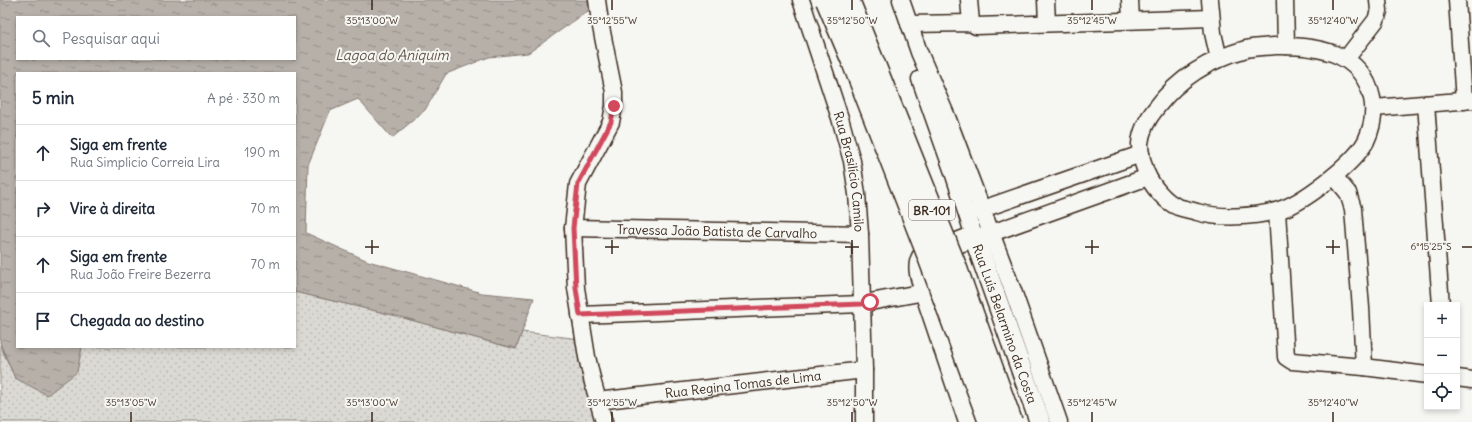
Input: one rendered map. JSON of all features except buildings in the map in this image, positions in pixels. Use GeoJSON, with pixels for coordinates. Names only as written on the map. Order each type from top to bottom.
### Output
{"type":"FeatureCollection","features":[{"type":"Feature","properties":{"kind":"highway","name":"BR-101"},"geometry":{"type":"LineString","coordinates":[[827,0],[855,67],[928,254],[990,422]]}},
{"type":"Feature","properties":{"kind":"highway","name":"BR-101"},"geometry":{"type":"LineString","coordinates":[[848,0],[955,266],[1011,422]]}},
{"type":"Feature","properties":{"kind":"main road","name":"Rua Luís Belarmino da Costa"},"geometry":{"type":"LineString","coordinates":[[969,422],[925,292],[920,274],[919,263],[922,257],[970,238],[983,237],[1040,422]]}},
{"type":"Feature","properties":{"kind":"street"},"geometry":{"type":"LineString","coordinates":[[597,0],[613,86],[614,106],[611,122],[578,184],[573,228],[576,288],[580,315],[587,357],[604,422]]}},
{"type":"Feature","properties":{"kind":"street","name":"Rua Brasilício Camilo"},"geometry":{"type":"LineString","coordinates":[[801,0],[826,73],[852,161],[857,194],[860,234],[864,422]]}},
{"type":"Feature","properties":{"kind":"street"},"geometry":{"type":"LineString","coordinates":[[892,0],[983,237],[1012,288],[1058,422]]}},
{"type":"Feature","properties":{"kind":"street"},"geometry":{"type":"LineString","coordinates":[[901,0],[919,52],[947,117],[974,212]]}},
{"type":"Feature","properties":{"kind":"street"},"geometry":{"type":"LineString","coordinates":[[970,0],[971,23]]}},
{"type":"Feature","properties":{"kind":"street"},"geometry":{"type":"LineString","coordinates":[[1046,0],[1047,23]]}},
{"type":"Feature","properties":{"kind":"street"},"geometry":{"type":"LineString","coordinates":[[1130,0],[1130,20]]}},
{"type":"Feature","properties":{"kind":"street"},"geometry":{"type":"LineString","coordinates":[[1210,0],[1214,38],[1219,59]]}},
{"type":"Feature","properties":{"kind":"street"},"geometry":{"type":"LineString","coordinates":[[1285,0],[1286,46]]}},
{"type":"Feature","properties":{"kind":"street"},"geometry":{"type":"LineString","coordinates":[[1346,59],[1376,20],[1379,11],[1378,0]]}},
{"type":"Feature","properties":{"kind":"street"},"geometry":{"type":"LineString","coordinates":[[1374,108],[1468,101],[1456,0]]}},
{"type":"Feature","properties":{"kind":"street"},"geometry":{"type":"LineString","coordinates":[[909,24],[971,23],[976,26],[1211,18]]}},
{"type":"Feature","properties":{"kind":"street"},"geometry":{"type":"LineString","coordinates":[[1286,46],[1311,47],[1327,51],[1346,59],[1359,71],[1370,86],[1374,108],[1372,126],[1366,142],[1354,157],[1334,176],[1305,197],[1277,211],[1241,216],[1204,214],[1177,207],[1162,196],[1148,177],[1142,161],[1140,144],[1146,121],[1166,94],[1190,74],[1219,59],[1248,49],[1286,46]]}},
{"type":"Feature","properties":{"kind":"street"},"geometry":{"type":"LineString","coordinates":[[1426,104],[1441,302]]}},
{"type":"Feature","properties":{"kind":"street"},"geometry":{"type":"LineString","coordinates":[[974,212],[1141,154]]}},
{"type":"Feature","properties":{"kind":"street"},"geometry":{"type":"LineString","coordinates":[[1334,176],[1348,193],[1353,209],[1364,367]]}},
{"type":"Feature","properties":{"kind":"street"},"geometry":{"type":"LineString","coordinates":[[983,237],[1148,177]]}},
{"type":"Feature","properties":{"kind":"street"},"geometry":{"type":"LineString","coordinates":[[1277,211],[1286,357],[1292,361],[1364,367],[1424,375]]}},
{"type":"Feature","properties":{"kind":"street","name":"Travessa João Batista de Carvalho"},"geometry":{"type":"LineString","coordinates":[[573,228],[860,234]]}},
{"type":"Feature","properties":{"kind":"street"},"geometry":{"type":"LineString","coordinates":[[580,315],[862,304],[925,292]]}},
{"type":"Feature","properties":{"kind":"street","name":"Rua Regina Tomas de Lima"},"geometry":{"type":"LineString","coordinates":[[598,401],[864,370]]}},
{"type":"Feature","properties":{"kind":"street"},"geometry":{"type":"LineString","coordinates":[[1460,378],[1472,380]]}},
{"type":"Feature","properties":{"kind":"shaded area"},"geometry":{"type":"Polygon","coordinates":[[[296,292],[393,315],[516,349],[522,332],[580,339],[597,422],[0,422],[0,345],[15,378],[76,372],[82,348],[296,348],[296,292]]]}},
{"type":"Feature","properties":{"kind":"water","name":"Lagoa do Aniquim"},"geometry":{"type":"Polygon","coordinates":[[[0,0],[590,0],[591,9],[528,53],[489,57],[446,74],[425,110],[392,138],[358,99],[330,111],[308,165],[306,233],[368,261],[482,293],[534,298],[516,349],[393,315],[296,292],[296,72],[16,72],[16,348],[82,348],[77,372],[47,395],[15,378],[0,343],[0,0]]]}},
{"type":"Feature","properties":{"kind":"route"},"geometry":{"type":"LineString","coordinates":[[614,106],[611,122],[578,184],[573,228],[576,288],[580,315],[862,304],[870,302]]}}]}
